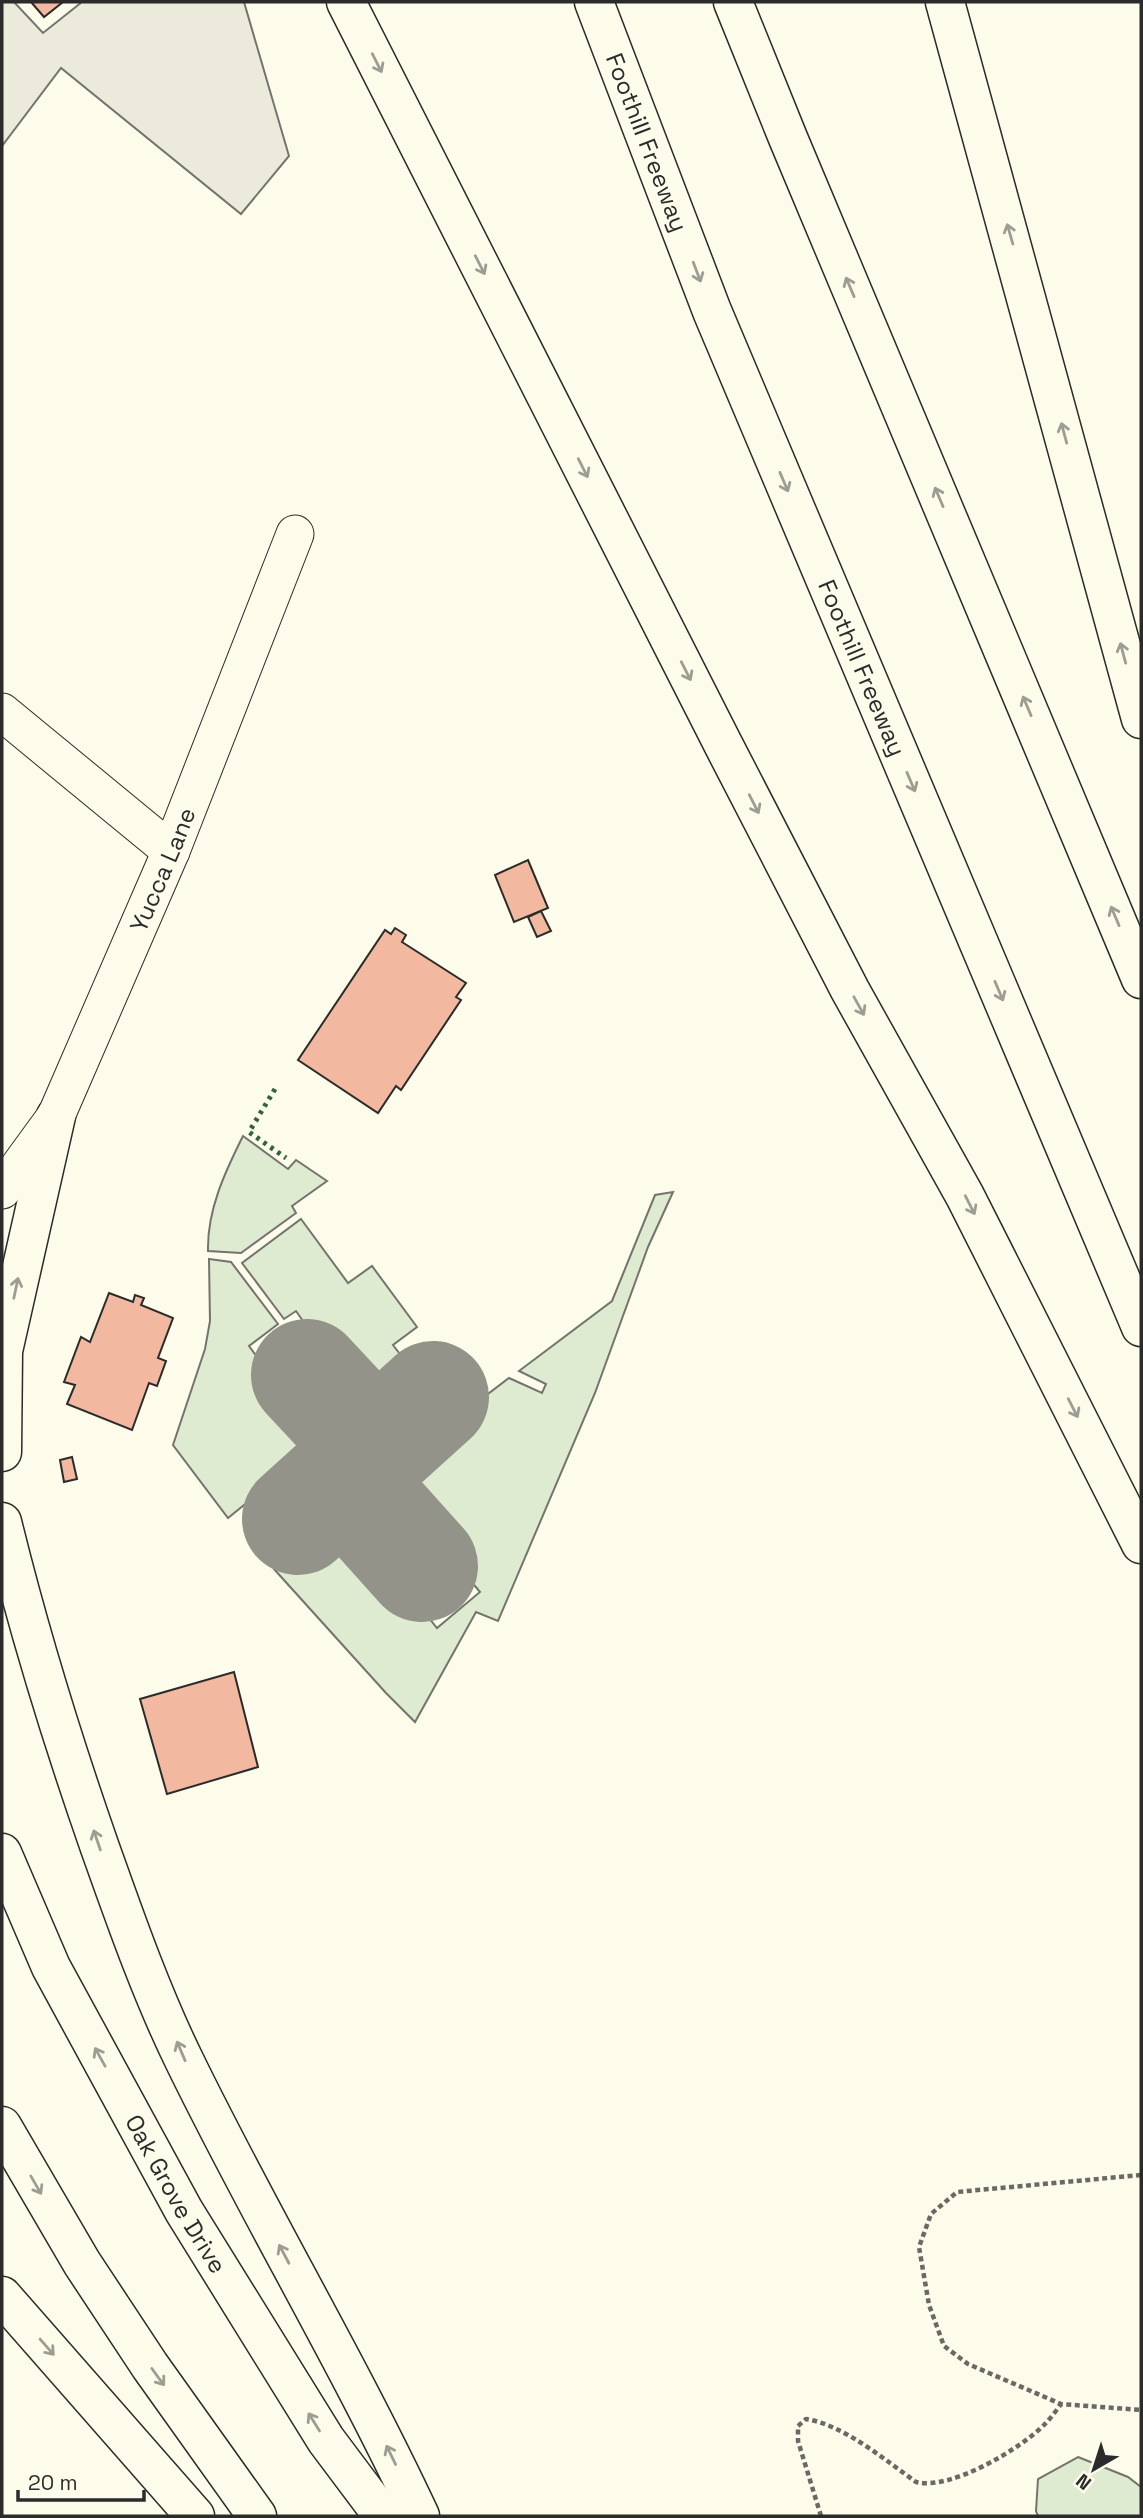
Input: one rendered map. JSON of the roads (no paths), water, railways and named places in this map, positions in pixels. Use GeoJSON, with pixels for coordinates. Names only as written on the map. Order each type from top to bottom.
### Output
{"type":"FeatureCollection","features":[{"type":"Feature","properties":{"kind":"main road"},"geometry":{"type":"LineString","coordinates":[[346,2],[729,756],[850,990],[965,1196],[1141,1544]]}},
{"type":"Feature","properties":{"kind":"main road","name":"Foothill Freeway"},"geometry":{"type":"LineString","coordinates":[[594,2],[712,310],[1141,1327]]}},
{"type":"Feature","properties":{"kind":"main road"},"geometry":{"type":"LineString","coordinates":[[733,2],[1141,979]]}},
{"type":"Feature","properties":{"kind":"main road"},"geometry":{"type":"LineString","coordinates":[[945,2],[1141,719]]}},
{"type":"Feature","properties":{"kind":"main road"},"geometry":{"type":"LineString","coordinates":[[2,1452],[3,1351],[56,1116]]}},
{"type":"Feature","properties":{"kind":"main road"},"geometry":{"type":"LineString","coordinates":[[2,1522],[20,1597],[70,1761],[124,1915],[184,2060],[271,2230],[390,2451],[421,2516]]}},
{"type":"Feature","properties":{"kind":"main road","name":"Oak Grove Drive"},"geometry":{"type":"LineString","coordinates":[[2,1853],[51,1967],[184,2211],[326,2440],[383,2516]]}},
{"type":"Feature","properties":{"kind":"main road"},"geometry":{"type":"LineString","coordinates":[[2,2126],[82,2263],[150,2366],[257,2516]]}},
{"type":"Feature","properties":{"kind":"main road"},"geometry":{"type":"LineString","coordinates":[[2,2296],[195,2516]]}},
{"type":"Feature","properties":{"kind":"street","name":"Yucca Lane"},"geometry":{"type":"LineString","coordinates":[[2,1190],[56,1116],[172,851],[295,534]]}},
{"type":"Feature","properties":{"kind":"street"},"geometry":{"type":"LineString","coordinates":[[2,712],[172,851]]}}]}
